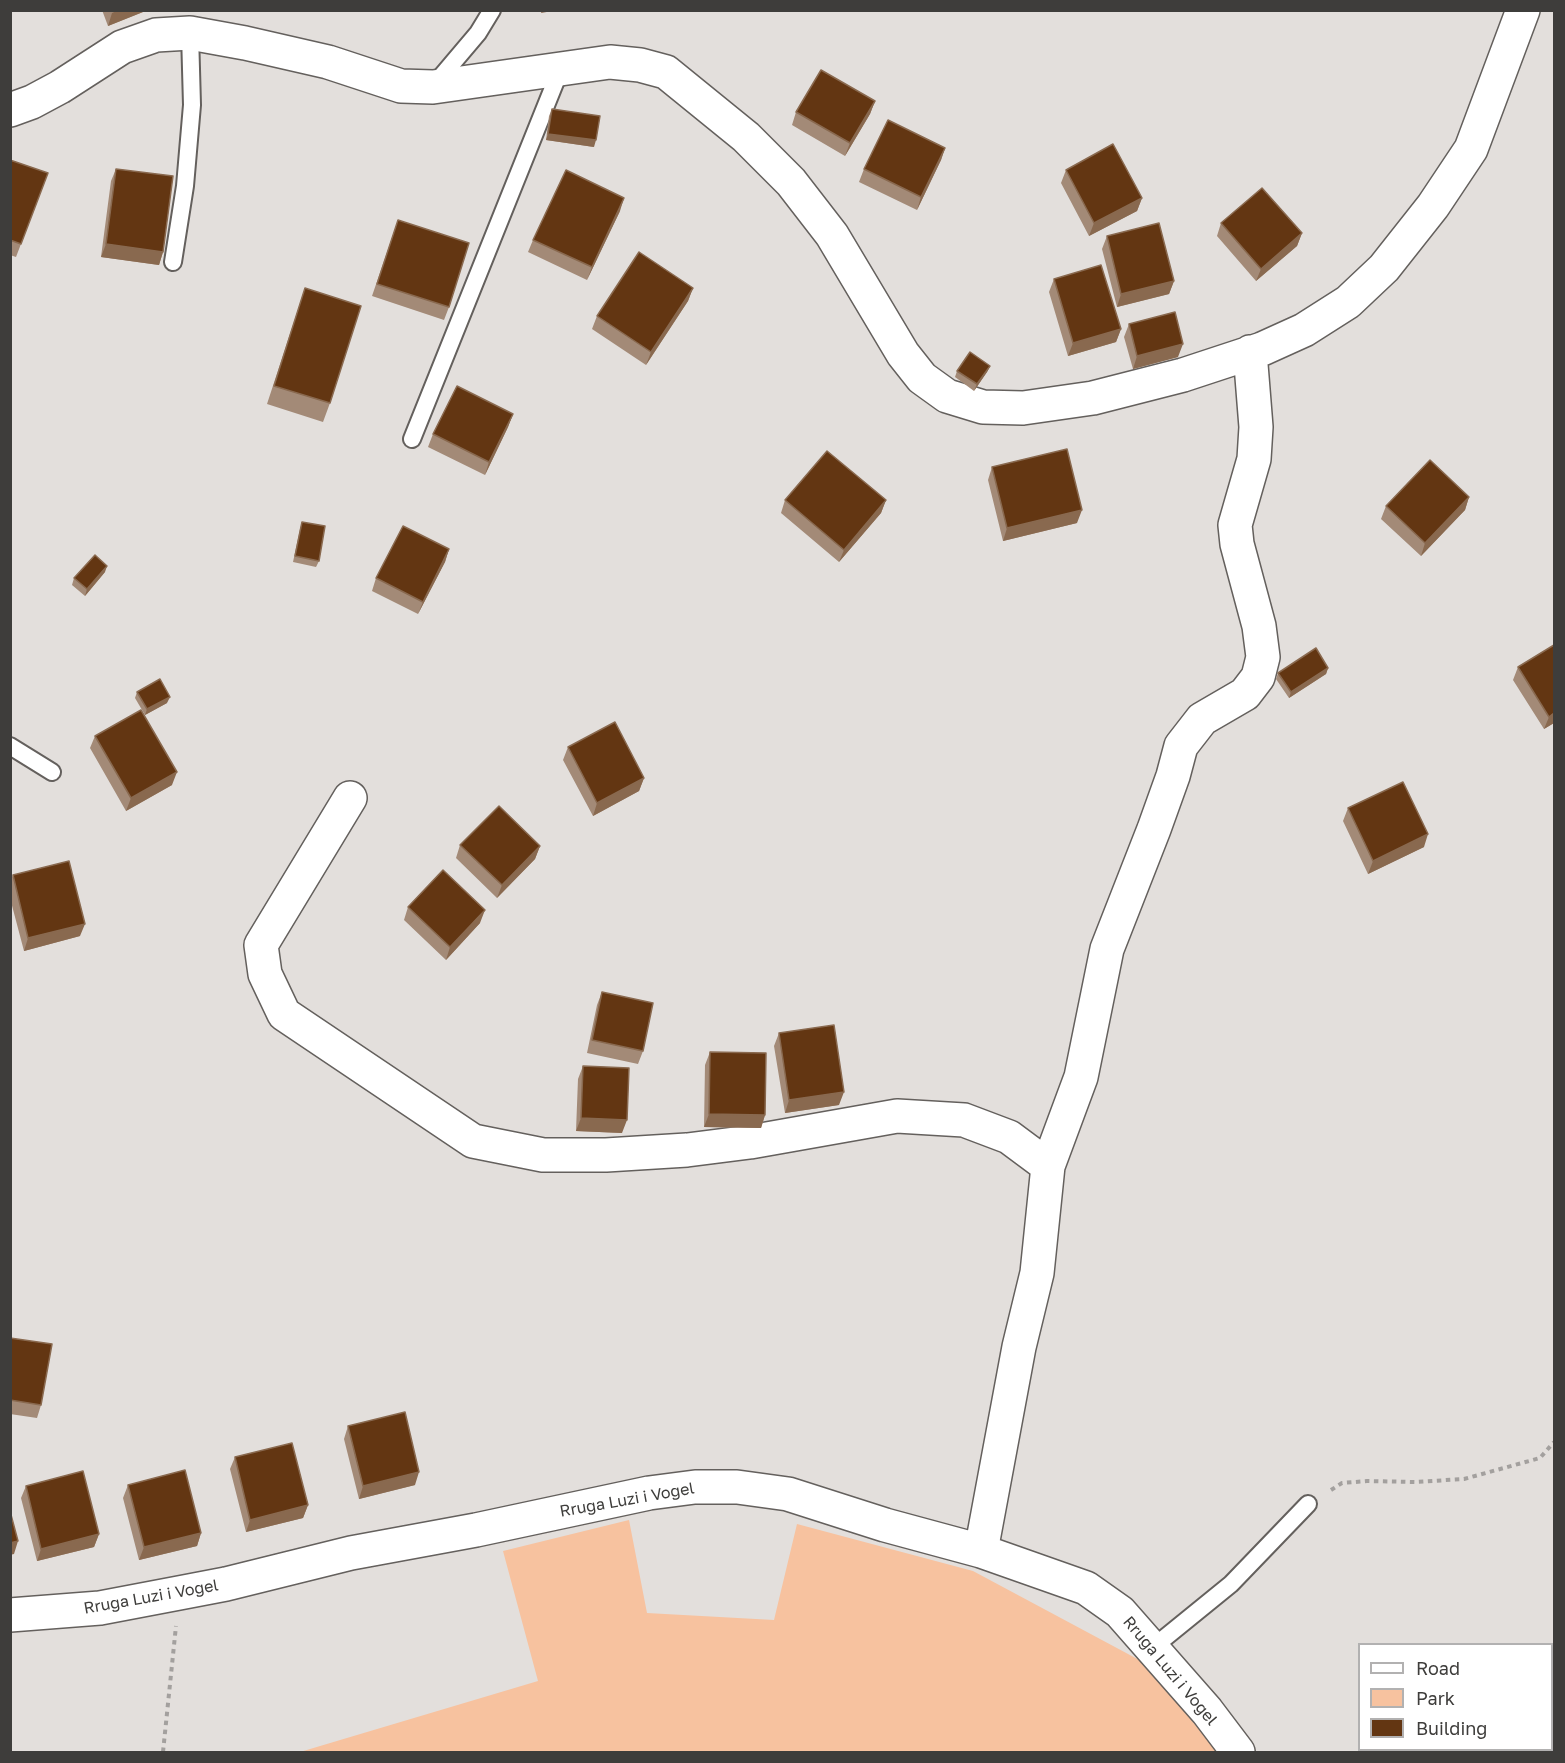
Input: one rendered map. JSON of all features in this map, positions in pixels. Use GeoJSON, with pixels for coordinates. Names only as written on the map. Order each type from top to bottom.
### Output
{"type":"FeatureCollection","features":[{"type":"Feature","properties":{"kind":"street"},"geometry":{"type":"LineString","coordinates":[[10,110],[32,102],[60,87],[122,47],[156,35],[190,33],[328,62],[401,86],[433,87],[610,62],[640,65],[666,72],[746,137],[791,182],[832,235],[903,354],[922,378],[947,396],[982,407],[1023,408],[1093,398],[1183,375],[1304,330],[1348,302],[1384,268],[1433,206],[1471,149],[1522,10]]}},
{"type":"Feature","properties":{"kind":"street"},"geometry":{"type":"LineString","coordinates":[[981,1551],[1019,1347],[1037,1273],[1048,1166],[1081,1077],[1107,949],[1154,829],[1181,746],[1202,719],[1245,694],[1258,677],[1263,657],[1259,626],[1235,525],[1254,459],[1256,427],[1250,352]]}},
{"type":"Feature","properties":{"kind":"street"},"geometry":{"type":"LineString","coordinates":[[350,798],[261,945],[265,974],[284,1014],[473,1141],[543,1155],[606,1155],[687,1150],[750,1142],[897,1116],[964,1120],[1009,1137],[1048,1166]]}},
{"type":"Feature","properties":{"kind":"street","name":"Rruga Luzi i Vogel"},"geometry":{"type":"LineString","coordinates":[[10,1615],[100,1608],[179,1593],[226,1584],[351,1553],[476,1530],[649,1493],[695,1487],[737,1487],[788,1494],[885,1525],[981,1551],[1086,1588],[1120,1612],[1207,1711],[1238,1752]]}},
{"type":"Feature","properties":{"kind":"lane"},"geometry":{"type":"LineString","coordinates":[[433,87],[478,33],[492,10]]}},
{"type":"Feature","properties":{"kind":"lane"},"geometry":{"type":"LineString","coordinates":[[173,261],[186,186],[192,105],[190,33]]}},
{"type":"Feature","properties":{"kind":"lane"},"geometry":{"type":"LineString","coordinates":[[412,439],[561,68]]}},
{"type":"Feature","properties":{"kind":"lane"},"geometry":{"type":"LineString","coordinates":[[10,746],[52,772]]}},
{"type":"Feature","properties":{"kind":"lane"},"geometry":{"type":"LineString","coordinates":[[1152,1649],[1231,1584],[1308,1504]]}},
{"type":"Feature","properties":{"kind":"path"},"geometry":{"type":"LineString","coordinates":[[1308,1504],[1342,1483],[1464,1479],[1539,1458],[1554,1442]]}},
{"type":"Feature","properties":{"kind":"path"},"geometry":{"type":"LineString","coordinates":[[164,1752],[179,1593]]}},
{"type":"Feature","properties":{"kind":"green space"},"geometry":{"type":"Polygon","coordinates":[[[629,1520],[647,1613],[774,1620],[797,1524],[973,1571],[1143,1662],[1218,1752],[300,1752],[538,1681],[503,1551],[629,1520]]]}},
{"type":"Feature","properties":{"kind":"building"},"geometry":{"type":"Polygon","coordinates":[[[821,70],[875,101],[850,143],[796,112],[821,70]]]}},
{"type":"Feature","properties":{"kind":"building"},"geometry":{"type":"Polygon","coordinates":[[[552,109],[600,116],[596,140],[548,134],[552,109]]]}},
{"type":"Feature","properties":{"kind":"building"},"geometry":{"type":"Polygon","coordinates":[[[888,120],[945,148],[921,197],[864,169],[888,120]]]}},
{"type":"Feature","properties":{"kind":"building"},"geometry":{"type":"Polygon","coordinates":[[[1113,144],[1142,198],[1094,223],[1066,170],[1113,144]]]}},
{"type":"Feature","properties":{"kind":"building"},"geometry":{"type":"Polygon","coordinates":[[[10,160],[48,173],[21,244],[10,240],[10,160]]]}},
{"type":"Feature","properties":{"kind":"building"},"geometry":{"type":"Polygon","coordinates":[[[116,169],[173,176],[163,252],[106,244],[116,169]]]}},
{"type":"Feature","properties":{"kind":"building"},"geometry":{"type":"Polygon","coordinates":[[[566,170],[624,198],[592,267],[533,240],[566,170]]]}},
{"type":"Feature","properties":{"kind":"building"},"geometry":{"type":"Polygon","coordinates":[[[1262,188],[1302,233],[1261,269],[1221,223],[1262,188]]]}},
{"type":"Feature","properties":{"kind":"building"},"geometry":{"type":"Polygon","coordinates":[[[398,220],[469,243],[449,307],[377,284],[398,220]]]}},
{"type":"Feature","properties":{"kind":"building"},"geometry":{"type":"Polygon","coordinates":[[[1159,223],[1174,281],[1121,294],[1107,236],[1159,223]]]}},
{"type":"Feature","properties":{"kind":"building"},"geometry":{"type":"Polygon","coordinates":[[[639,252],[693,288],[651,352],[597,316],[639,252]]]}},
{"type":"Feature","properties":{"kind":"building"},"geometry":{"type":"Polygon","coordinates":[[[1101,265],[1121,329],[1073,343],[1054,279],[1101,265]]]}},
{"type":"Feature","properties":{"kind":"building"},"geometry":{"type":"Polygon","coordinates":[[[305,288],[361,306],[330,403],[274,386],[305,288]]]}},
{"type":"Feature","properties":{"kind":"building"},"geometry":{"type":"Polygon","coordinates":[[[1175,312],[1183,344],[1137,356],[1129,324],[1175,312]]]}},
{"type":"Feature","properties":{"kind":"building"},"geometry":{"type":"Polygon","coordinates":[[[970,352],[990,366],[977,384],[957,371],[970,352]]]}},
{"type":"Feature","properties":{"kind":"building"},"geometry":{"type":"Polygon","coordinates":[[[457,386],[513,414],[489,462],[433,434],[457,386]]]}},
{"type":"Feature","properties":{"kind":"building"},"geometry":{"type":"Polygon","coordinates":[[[1067,449],[1082,510],[1007,528],[992,467],[1067,449]]]}},
{"type":"Feature","properties":{"kind":"building"},"geometry":{"type":"Polygon","coordinates":[[[827,451],[886,500],[844,550],[785,500],[827,451]]]}},
{"type":"Feature","properties":{"kind":"building"},"geometry":{"type":"Polygon","coordinates":[[[1430,460],[1469,497],[1425,543],[1386,506],[1430,460]]]}},
{"type":"Feature","properties":{"kind":"building"},"geometry":{"type":"Polygon","coordinates":[[[302,522],[325,526],[319,561],[295,556],[302,522]]]}},
{"type":"Feature","properties":{"kind":"building"},"geometry":{"type":"Polygon","coordinates":[[[403,526],[449,549],[423,602],[376,578],[403,526]]]}},
{"type":"Feature","properties":{"kind":"building"},"geometry":{"type":"Polygon","coordinates":[[[95,555],[107,566],[87,589],[74,578],[95,555]]]}},
{"type":"Feature","properties":{"kind":"building"},"geometry":{"type":"Polygon","coordinates":[[[1554,645],[1554,713],[1549,717],[1518,667],[1554,645]]]}},
{"type":"Feature","properties":{"kind":"building"},"geometry":{"type":"Polygon","coordinates":[[[1316,648],[1328,668],[1291,692],[1278,673],[1316,648]]]}},
{"type":"Feature","properties":{"kind":"building"},"geometry":{"type":"Polygon","coordinates":[[[160,679],[170,697],[147,709],[137,692],[160,679]]]}},
{"type":"Feature","properties":{"kind":"building"},"geometry":{"type":"Polygon","coordinates":[[[141,710],[177,772],[131,798],[95,736],[141,710]]]}},
{"type":"Feature","properties":{"kind":"building"},"geometry":{"type":"Polygon","coordinates":[[[615,722],[644,778],[597,803],[568,747],[615,722]]]}},
{"type":"Feature","properties":{"kind":"building"},"geometry":{"type":"Polygon","coordinates":[[[1403,782],[1428,834],[1373,861],[1348,808],[1403,782]]]}},
{"type":"Feature","properties":{"kind":"building"},"geometry":{"type":"Polygon","coordinates":[[[499,806],[540,846],[502,885],[460,845],[499,806]]]}},
{"type":"Feature","properties":{"kind":"building"},"geometry":{"type":"Polygon","coordinates":[[[69,861],[85,924],[28,938],[13,875],[69,861]]]}},
{"type":"Feature","properties":{"kind":"building"},"geometry":{"type":"Polygon","coordinates":[[[443,870],[485,910],[450,947],[408,907],[443,870]]]}},
{"type":"Feature","properties":{"kind":"building"},"geometry":{"type":"Polygon","coordinates":[[[602,992],[653,1003],[643,1051],[592,1040],[602,992]]]}},
{"type":"Feature","properties":{"kind":"building"},"geometry":{"type":"Polygon","coordinates":[[[834,1025],[844,1092],[789,1100],[779,1033],[834,1025]]]}},
{"type":"Feature","properties":{"kind":"building"},"geometry":{"type":"Polygon","coordinates":[[[710,1052],[766,1053],[765,1115],[709,1114],[710,1052]]]}},
{"type":"Feature","properties":{"kind":"building"},"geometry":{"type":"Polygon","coordinates":[[[583,1066],[629,1068],[627,1120],[581,1118],[583,1066]]]}},
{"type":"Feature","properties":{"kind":"building"},"geometry":{"type":"Polygon","coordinates":[[[10,1338],[52,1344],[41,1405],[10,1400],[10,1338]]]}},
{"type":"Feature","properties":{"kind":"building"},"geometry":{"type":"Polygon","coordinates":[[[405,1412],[419,1472],[363,1486],[348,1426],[405,1412]]]}},
{"type":"Feature","properties":{"kind":"building"},"geometry":{"type":"Polygon","coordinates":[[[292,1443],[308,1505],[250,1520],[235,1457],[292,1443]]]}},
{"type":"Feature","properties":{"kind":"building"},"geometry":{"type":"Polygon","coordinates":[[[185,1470],[201,1533],[144,1547],[128,1485],[185,1470]]]}},
{"type":"Feature","properties":{"kind":"building"},"geometry":{"type":"Polygon","coordinates":[[[83,1471],[99,1534],[41,1549],[26,1486],[83,1471]]]}},
{"type":"Feature","properties":{"kind":"building"},"geometry":{"type":"Polygon","coordinates":[[[10,1511],[18,1541],[10,1543],[10,1511]]]}}]}
